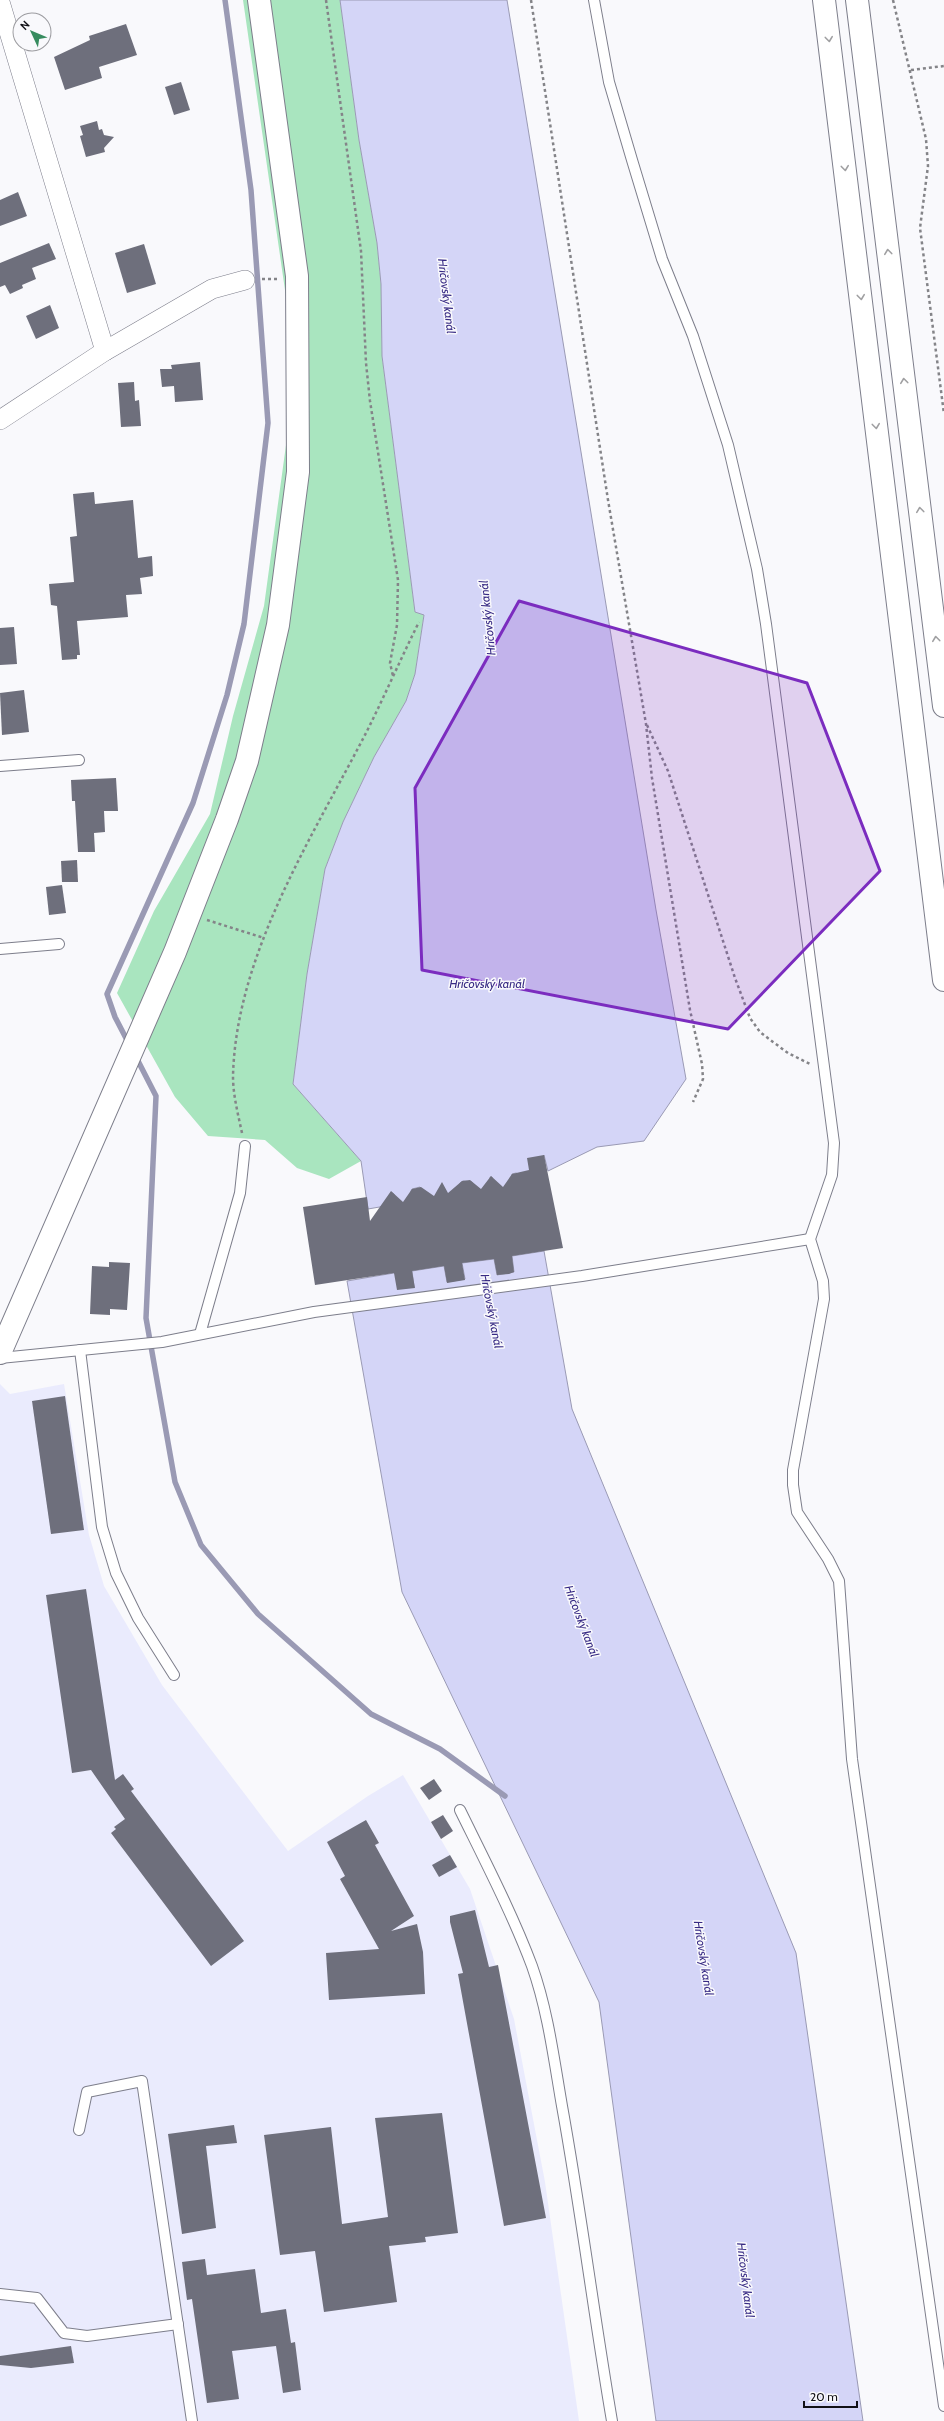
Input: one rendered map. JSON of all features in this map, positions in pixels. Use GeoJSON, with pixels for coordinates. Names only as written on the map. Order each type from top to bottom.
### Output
{"type":"FeatureCollection","features":[{"type":"Feature","properties":{"kind":"main road"},"geometry":{"type":"LineString","coordinates":[[0,1353],[138,1038],[190,915],[247,761],[278,625],[298,472],[297,276],[259,0]]}},
{"type":"Feature","properties":{"kind":"main road"},"geometry":{"type":"LineString","coordinates":[[824,0],[944,980]]}},
{"type":"Feature","properties":{"kind":"main road"},"geometry":{"type":"LineString","coordinates":[[857,0],[944,706]]}},
{"type":"Feature","properties":{"kind":"street"},"geometry":{"type":"LineString","coordinates":[[0,2],[105,351]]}},
{"type":"Feature","properties":{"kind":"street"},"geometry":{"type":"LineString","coordinates":[[0,420],[105,351],[212,289],[245,280]]}},
{"type":"Feature","properties":{"kind":"lane"},"geometry":{"type":"LineString","coordinates":[[594,0],[609,82],[662,259],[708,379],[729,452],[757,569],[834,1143],[832,1175],[822,1208],[810,1239],[823,1281],[824,1299],[793,1470],[794,1499],[802,1524],[828,1559],[839,1581],[852,1759],[944,2406]]}},
{"type":"Feature","properties":{"kind":"lane"},"geometry":{"type":"LineString","coordinates":[[0,766],[79,760]]}},
{"type":"Feature","properties":{"kind":"lane"},"geometry":{"type":"LineString","coordinates":[[0,949],[59,944]]}},
{"type":"Feature","properties":{"kind":"lane"},"geometry":{"type":"LineString","coordinates":[[200,1334],[240,1193],[245,1146]]}},
{"type":"Feature","properties":{"kind":"lane"},"geometry":{"type":"LineString","coordinates":[[0,1358],[162,1342],[314,1312],[582,1276],[810,1239]]}},
{"type":"Feature","properties":{"kind":"lane"},"geometry":{"type":"LineString","coordinates":[[80,1350],[102,1527],[114,1567],[138,1618],[174,1675]]}},
{"type":"Feature","properties":{"kind":"lane"},"geometry":{"type":"LineString","coordinates":[[460,1810],[504,1902],[532,1967],[545,2016],[583,2226],[594,2312],[612,2421]]}},
{"type":"Feature","properties":{"kind":"lane"},"geometry":{"type":"LineString","coordinates":[[79,2130],[87,2092],[142,2081],[192,2421]]}},
{"type":"Feature","properties":{"kind":"lane"},"geometry":{"type":"LineString","coordinates":[[0,2294],[37,2298],[64,2333],[87,2336],[178,2324]]}},
{"type":"Feature","properties":{"kind":"path"},"geometry":{"type":"LineString","coordinates":[[326,0],[361,251],[366,363],[370,401],[398,580],[397,625],[390,663],[393,676]]}},
{"type":"Feature","properties":{"kind":"path"},"geometry":{"type":"LineString","coordinates":[[531,0],[610,508],[646,724],[652,778],[690,1010],[702,1064],[703,1079],[693,1102]]}},
{"type":"Feature","properties":{"kind":"path"},"geometry":{"type":"LineString","coordinates":[[893,0],[911,70],[926,138],[928,166],[920,228],[944,414]]}},
{"type":"Feature","properties":{"kind":"path"},"geometry":{"type":"LineString","coordinates":[[911,70],[944,66]]}},
{"type":"Feature","properties":{"kind":"path"},"geometry":{"type":"LineString","coordinates":[[245,1146],[235,1096],[235,1054],[239,1022],[264,938],[287,881],[367,731],[418,622]]}},
{"type":"Feature","properties":{"kind":"path"},"geometry":{"type":"LineString","coordinates":[[646,724],[668,771],[735,978],[750,1018],[760,1032],[788,1053],[825,1070]]}},
{"type":"Feature","properties":{"kind":"path"},"geometry":{"type":"LineString","coordinates":[[190,915],[264,938]]}},
{"type":"Feature","properties":{"kind":"highlighted area"},"geometry":{"type":"Polygon","coordinates":[[[519,601],[807,683],[880,871],[728,1029],[422,970],[415,788],[519,601]]]}},
{"type":"Feature","properties":{"kind":"shaded area"},"geometry":{"type":"Polygon","coordinates":[[[0,1384],[10,1394],[64,1384],[89,1535],[104,1586],[162,1685],[288,1851],[368,1796],[403,1775],[470,1889],[514,2019],[545,2182],[579,2421],[0,2421],[0,1384]]]}},
{"type":"Feature","properties":{"kind":"green space"},"geometry":{"type":"Polygon","coordinates":[[[243,0],[340,0],[359,140],[377,243],[381,284],[382,356],[415,612],[424,614],[415,674],[406,701],[374,757],[343,822],[325,869],[307,974],[293,1084],[361,1161],[329,1179],[297,1168],[265,1140],[208,1136],[175,1097],[117,993],[154,911],[210,814],[233,716],[264,606],[286,445],[286,297],[243,0]]]}},
{"type":"Feature","properties":{"kind":"water","name":"Hričovský kanál"},"geometry":{"type":"Polygon","coordinates":[[[340,0],[507,0],[656,910],[686,1079],[644,1141],[597,1147],[548,1171],[544,1155],[530,1179],[516,1173],[512,1174],[512,1188],[496,1190],[492,1177],[490,1177],[491,1191],[475,1193],[472,1182],[463,1181],[460,1183],[462,1195],[425,1200],[420,1187],[412,1189],[412,1202],[396,1205],[394,1194],[391,1192],[391,1205],[368,1209],[361,1161],[293,1084],[307,974],[325,869],[343,822],[374,757],[406,701],[415,674],[424,615],[415,612],[382,356],[381,284],[377,243],[359,140],[340,0]]]}},
{"type":"Feature","properties":{"kind":"water","name":"Hričovský kanál"},"geometry":{"type":"Polygon","coordinates":[[[544,1251],[572,1409],[796,1953],[863,2421],[656,2421],[599,2002],[402,1592],[347,1281],[394,1273],[414,1287],[412,1271],[444,1266],[447,1282],[465,1279],[462,1263],[494,1259],[497,1275],[514,1272],[512,1256],[544,1251]]]}},
{"type":"Feature","properties":{"kind":"building"},"geometry":{"type":"Polygon","coordinates":[[[126,24],[137,55],[99,67],[102,78],[65,90],[54,57],[90,40],[89,36],[126,24]]]}},
{"type":"Feature","properties":{"kind":"building"},"geometry":{"type":"Polygon","coordinates":[[[181,82],[190,110],[174,115],[165,87],[181,82]]]}},
{"type":"Feature","properties":{"kind":"building"},"geometry":{"type":"Polygon","coordinates":[[[97,121],[99,130],[102,129],[104,135],[114,137],[104,148],[105,152],[86,157],[80,136],[83,135],[80,126],[97,121]]]}},
{"type":"Feature","properties":{"kind":"building"},"geometry":{"type":"Polygon","coordinates":[[[18,192],[27,216],[0,226],[0,200],[18,192]]]}},
{"type":"Feature","properties":{"kind":"building"},"geometry":{"type":"Polygon","coordinates":[[[49,243],[56,259],[32,268],[36,279],[22,285],[23,288],[10,294],[5,285],[0,287],[0,263],[49,243]]]}},
{"type":"Feature","properties":{"kind":"building"},"geometry":{"type":"Polygon","coordinates":[[[144,244],[156,284],[127,293],[115,253],[144,244]]]}},
{"type":"Feature","properties":{"kind":"building"},"geometry":{"type":"Polygon","coordinates":[[[50,305],[59,328],[36,339],[26,316],[50,305]]]}},
{"type":"Feature","properties":{"kind":"building"},"geometry":{"type":"Polygon","coordinates":[[[200,362],[203,400],[175,402],[174,386],[162,387],[160,369],[172,369],[171,365],[200,362]]]}},
{"type":"Feature","properties":{"kind":"building"},"geometry":{"type":"Polygon","coordinates":[[[134,382],[135,401],[139,400],[141,426],[121,427],[118,383],[134,382]]]}},
{"type":"Feature","properties":{"kind":"building"},"geometry":{"type":"Polygon","coordinates":[[[94,492],[95,504],[133,500],[138,558],[152,556],[153,576],[140,578],[142,594],[126,595],[128,617],[77,621],[80,655],[77,655],[77,659],[62,660],[57,606],[51,605],[49,584],[74,582],[70,537],[77,536],[73,494],[94,492]]]}},
{"type":"Feature","properties":{"kind":"building"},"geometry":{"type":"Polygon","coordinates":[[[14,627],[17,664],[0,665],[0,628],[14,627]]]}},
{"type":"Feature","properties":{"kind":"building"},"geometry":{"type":"Polygon","coordinates":[[[24,690],[29,732],[2,735],[0,693],[24,690]]]}},
{"type":"Feature","properties":{"kind":"building"},"geometry":{"type":"Polygon","coordinates":[[[116,778],[118,811],[104,811],[105,832],[94,833],[95,852],[78,852],[75,801],[72,801],[71,780],[116,778]]]}},
{"type":"Feature","properties":{"kind":"building"},"geometry":{"type":"Polygon","coordinates":[[[77,860],[78,882],[62,882],[61,861],[77,860]]]}},
{"type":"Feature","properties":{"kind":"building"},"geometry":{"type":"Polygon","coordinates":[[[62,885],[66,913],[49,915],[46,887],[62,885]]]}},
{"type":"Feature","properties":{"kind":"building"},"geometry":{"type":"Polygon","coordinates":[[[544,1155],[563,1248],[512,1256],[514,1272],[509,1274],[497,1275],[494,1259],[462,1263],[465,1280],[447,1283],[444,1266],[412,1271],[415,1288],[397,1290],[394,1273],[315,1285],[303,1207],[367,1197],[370,1221],[391,1191],[403,1202],[412,1189],[421,1187],[434,1196],[442,1182],[448,1193],[462,1181],[470,1180],[481,1189],[491,1176],[503,1187],[512,1174],[529,1170],[527,1158],[544,1155]]]}},
{"type":"Feature","properties":{"kind":"building"},"geometry":{"type":"Polygon","coordinates":[[[109,1262],[130,1263],[127,1310],[110,1309],[110,1315],[90,1314],[92,1266],[109,1267],[109,1262]]]}},
{"type":"Feature","properties":{"kind":"building"},"geometry":{"type":"Polygon","coordinates":[[[65,1396],[84,1530],[51,1534],[32,1401],[65,1396]]]}},
{"type":"Feature","properties":{"kind":"building"},"geometry":{"type":"Polygon","coordinates":[[[86,1589],[115,1780],[123,1774],[134,1789],[131,1791],[244,1941],[211,1966],[111,1833],[116,1829],[114,1827],[125,1819],[91,1770],[72,1773],[46,1595],[86,1589]]]}},
{"type":"Feature","properties":{"kind":"building"},"geometry":{"type":"Polygon","coordinates":[[[434,1779],[442,1791],[429,1800],[420,1788],[434,1779]]]}},
{"type":"Feature","properties":{"kind":"building"},"geometry":{"type":"Polygon","coordinates":[[[443,1815],[453,1831],[441,1839],[431,1822],[443,1815]]]}},
{"type":"Feature","properties":{"kind":"building"},"geometry":{"type":"Polygon","coordinates":[[[366,1820],[379,1843],[375,1845],[414,1916],[391,1931],[417,1924],[423,1952],[425,1994],[329,2000],[326,1953],[379,1949],[340,1879],[345,1876],[327,1842],[366,1820]]]}},
{"type":"Feature","properties":{"kind":"building"},"geometry":{"type":"Polygon","coordinates":[[[450,1855],[457,1867],[439,1877],[432,1865],[450,1855]]]}},
{"type":"Feature","properties":{"kind":"building"},"geometry":{"type":"Polygon","coordinates":[[[475,1910],[489,1967],[498,1965],[546,2218],[504,2226],[458,1974],[463,1973],[450,1922],[450,1916],[475,1910]]]}},
{"type":"Feature","properties":{"kind":"building"},"geometry":{"type":"Polygon","coordinates":[[[442,2113],[458,2233],[425,2237],[426,2242],[389,2246],[397,2302],[324,2312],[315,2251],[280,2255],[264,2135],[331,2127],[342,2224],[388,2217],[375,2118],[442,2113]]]}},
{"type":"Feature","properties":{"kind":"building"},"geometry":{"type":"Polygon","coordinates":[[[234,2125],[237,2143],[206,2146],[216,2228],[182,2234],[168,2134],[234,2125]]]}},
{"type":"Feature","properties":{"kind":"building"},"geometry":{"type":"Polygon","coordinates":[[[205,2259],[207,2275],[255,2269],[261,2313],[286,2309],[291,2343],[295,2342],[301,2390],[283,2393],[276,2346],[232,2351],[239,2399],[207,2403],[192,2299],[187,2300],[182,2262],[205,2259]]]}},
{"type":"Feature","properties":{"kind":"building"},"geometry":{"type":"Polygon","coordinates":[[[71,2346],[74,2363],[31,2368],[0,2365],[0,2356],[71,2346]]]}},
{"type":"Feature","properties":{"kind":"waterway"},"geometry":{"type":"LineString","coordinates":[[129,1044],[115,1017],[107,994],[193,803],[227,695],[244,624],[268,423],[251,190],[225,0]]}},
{"type":"Feature","properties":{"kind":"waterway"},"geometry":{"type":"LineString","coordinates":[[136,1057],[156,1096],[146,1318],[175,1482],[201,1545],[258,1614],[371,1714],[440,1749],[505,1796]]}}]}
